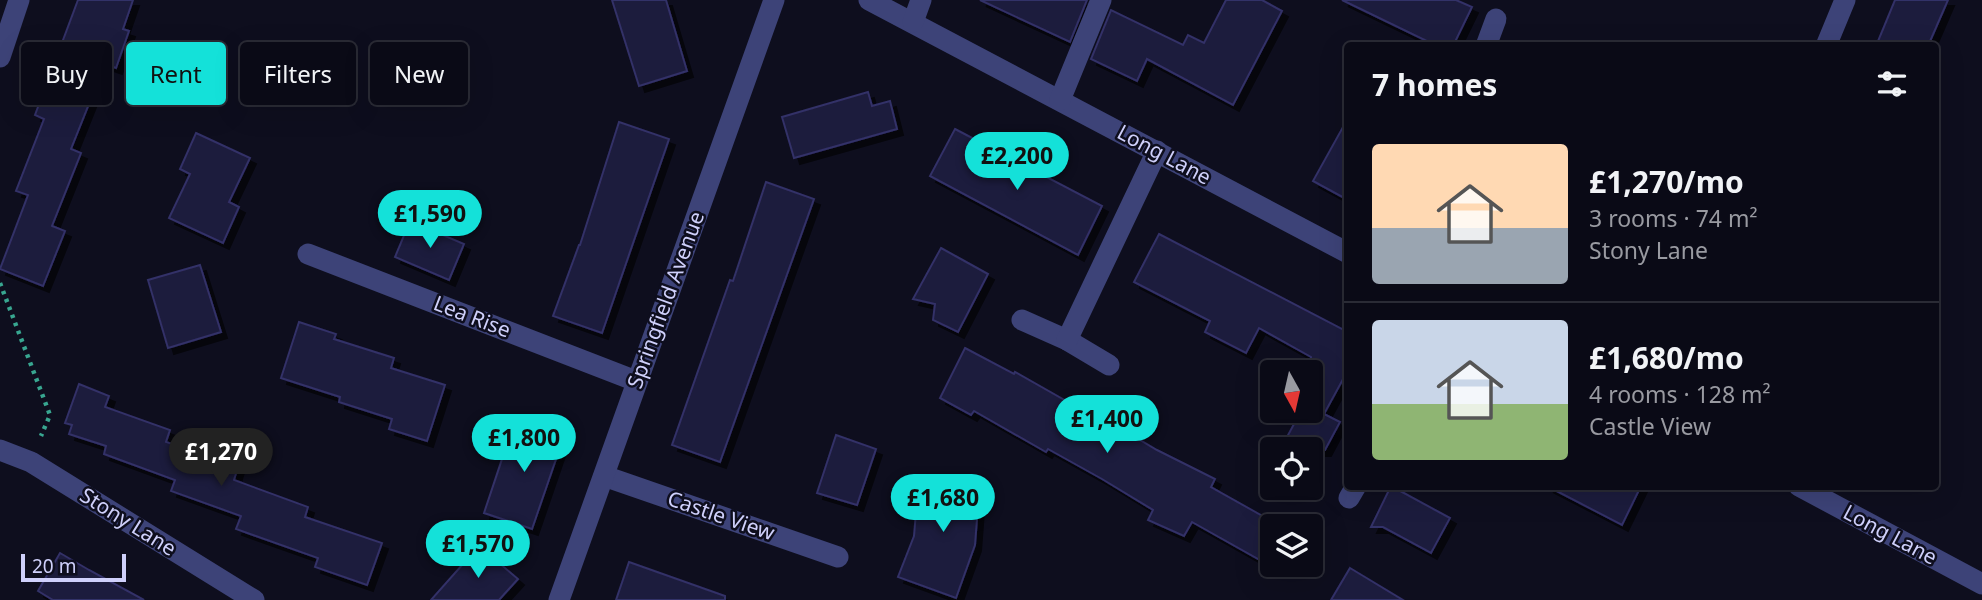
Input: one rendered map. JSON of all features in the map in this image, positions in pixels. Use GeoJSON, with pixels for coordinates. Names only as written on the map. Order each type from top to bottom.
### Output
{"type":"FeatureCollection","features":[{"type":"Feature","properties":{"kind":"street"},"geometry":{"type":"LineString","coordinates":[[0,57],[19,0]]}},
{"type":"Feature","properties":{"kind":"street","name":"Springfield Avenue"},"geometry":{"type":"LineString","coordinates":[[559,600],[774,0]]}},
{"type":"Feature","properties":{"kind":"street","name":"Long Lane"},"geometry":{"type":"LineString","coordinates":[[869,0],[1344,251]]}},
{"type":"Feature","properties":{"kind":"street"},"geometry":{"type":"LineString","coordinates":[[913,22],[921,0]]}},
{"type":"Feature","properties":{"kind":"street"},"geometry":{"type":"LineString","coordinates":[[1060,100],[1101,0]]}},
{"type":"Feature","properties":{"kind":"street"},"geometry":{"type":"LineString","coordinates":[[1828,42],[1845,0]]}},
{"type":"Feature","properties":{"kind":"street"},"geometry":{"type":"LineString","coordinates":[[1487,42],[1496,19]]}},
{"type":"Feature","properties":{"kind":"street"},"geometry":{"type":"LineString","coordinates":[[1067,340],[1157,151]]}},
{"type":"Feature","properties":{"kind":"street","name":"Lea Rise"},"geometry":{"type":"LineString","coordinates":[[308,254],[636,381]]}},
{"type":"Feature","properties":{"kind":"street"},"geometry":{"type":"LineString","coordinates":[[1022,320],[1067,340],[1109,365]]}},
{"type":"Feature","properties":{"kind":"street","name":"Stony Lane"},"geometry":{"type":"LineString","coordinates":[[0,450],[31,462],[254,600]]}},
{"type":"Feature","properties":{"kind":"street","name":"Castle View"},"geometry":{"type":"LineString","coordinates":[[604,476],[838,556]]}},
{"type":"Feature","properties":{"kind":"street","name":"Long Lane"},"geometry":{"type":"LineString","coordinates":[[1807,490],[1982,583]]}},
{"type":"Feature","properties":{"kind":"street"},"geometry":{"type":"LineString","coordinates":[[1979,600],[1982,591]]}},
{"type":"Feature","properties":{"kind":"path"},"geometry":{"type":"LineString","coordinates":[[0,283],[50,415],[31,462]]}},
{"type":"Feature","properties":{"kind":"building"},"geometry":{"type":"Polygon","coordinates":[[[78,0],[133,0],[123,29],[129,31],[116,68],[112,67],[112,42],[62,42],[78,0]]]}},
{"type":"Feature","properties":{"kind":"building"},"geometry":{"type":"Polygon","coordinates":[[[612,0],[666,0],[687,71],[639,86],[612,0]]]}},
{"type":"Feature","properties":{"kind":"building"},"geometry":{"type":"Polygon","coordinates":[[[980,0],[1087,0],[1070,42],[980,0]]]}},
{"type":"Feature","properties":{"kind":"building"},"geometry":{"type":"Polygon","coordinates":[[[1226,0],[1262,0],[1282,11],[1233,105],[1147,59],[1137,81],[1091,59],[1111,10],[1183,45],[1188,35],[1204,43],[1226,0]]]}},
{"type":"Feature","properties":{"kind":"building"},"geometry":{"type":"Polygon","coordinates":[[[1342,0],[1456,0],[1472,7],[1455,42],[1429,42],[1342,0]]]}},
{"type":"Feature","properties":{"kind":"building"},"geometry":{"type":"Polygon","coordinates":[[[1895,0],[1948,0],[1930,42],[1878,42],[1895,0]]]}},
{"type":"Feature","properties":{"kind":"building"},"geometry":{"type":"Polygon","coordinates":[[[868,92],[872,106],[890,101],[897,129],[794,158],[782,117],[868,92]]]}},
{"type":"Feature","properties":{"kind":"building"},"geometry":{"type":"Polygon","coordinates":[[[39,105],[89,105],[71,149],[81,153],[52,226],[65,231],[43,286],[0,269],[28,195],[16,191],[44,119],[35,115],[39,105]]]}},
{"type":"Feature","properties":{"kind":"building"},"geometry":{"type":"Polygon","coordinates":[[[619,122],[669,139],[602,333],[553,316],[580,245],[619,122]]]}},
{"type":"Feature","properties":{"kind":"building"},"geometry":{"type":"Polygon","coordinates":[[[1344,125],[1344,198],[1313,181],[1344,125]]]}},
{"type":"Feature","properties":{"kind":"building"},"geometry":{"type":"Polygon","coordinates":[[[955,129],[1102,206],[1078,255],[930,176],[955,129]]]}},
{"type":"Feature","properties":{"kind":"building"},"geometry":{"type":"Polygon","coordinates":[[[196,133],[250,158],[229,202],[239,207],[223,243],[169,218],[190,174],[180,169],[196,133]]]}},
{"type":"Feature","properties":{"kind":"building"},"geometry":{"type":"Polygon","coordinates":[[[766,182],[814,199],[720,462],[672,445],[730,280],[733,281],[766,182]]]}},
{"type":"Feature","properties":{"kind":"building"},"geometry":{"type":"Polygon","coordinates":[[[410,221],[464,244],[449,280],[395,257],[410,221]]]}},
{"type":"Feature","properties":{"kind":"building"},"geometry":{"type":"Polygon","coordinates":[[[1159,234],[1344,330],[1344,377],[1324,414],[1340,422],[1325,450],[1323,437],[1287,437],[1294,424],[1323,424],[1323,360],[1311,360],[1311,357],[1259,328],[1246,353],[1205,332],[1210,321],[1134,282],[1159,234]]]}},
{"type":"Feature","properties":{"kind":"building"},"geometry":{"type":"Polygon","coordinates":[[[941,248],[988,274],[958,332],[933,320],[935,304],[913,299],[941,248]]]}},
{"type":"Feature","properties":{"kind":"building"},"geometry":{"type":"Polygon","coordinates":[[[200,265],[221,332],[168,348],[148,280],[200,265]]]}},
{"type":"Feature","properties":{"kind":"building"},"geometry":{"type":"Polygon","coordinates":[[[299,322],[336,334],[334,339],[394,358],[391,368],[445,385],[427,441],[389,429],[392,419],[339,402],[340,397],[281,378],[299,322]]]}},
{"type":"Feature","properties":{"kind":"building"},"geometry":{"type":"Polygon","coordinates":[[[965,348],[1014,374],[1015,372],[1098,419],[1100,416],[1157,450],[1215,479],[1211,487],[1260,515],[1260,560],[1192,522],[1184,536],[1148,520],[1153,510],[1102,479],[1048,449],[1046,452],[974,411],[971,415],[940,398],[965,348]]]}},
{"type":"Feature","properties":{"kind":"building"},"geometry":{"type":"Polygon","coordinates":[[[79,384],[109,396],[105,407],[170,430],[166,442],[238,467],[234,480],[308,507],[305,517],[382,543],[367,585],[315,567],[318,558],[236,529],[241,516],[171,491],[175,480],[104,454],[106,446],[69,434],[72,425],[65,423],[79,384]]]}},
{"type":"Feature","properties":{"kind":"building"},"geometry":{"type":"Polygon","coordinates":[[[515,420],[564,436],[532,529],[484,513],[515,420]]]}},
{"type":"Feature","properties":{"kind":"building"},"geometry":{"type":"Polygon","coordinates":[[[836,435],[876,449],[857,505],[817,493],[836,435]]]}},
{"type":"Feature","properties":{"kind":"building"},"geometry":{"type":"Polygon","coordinates":[[[919,476],[980,480],[975,545],[956,598],[898,577],[914,536],[919,476]]]}},
{"type":"Feature","properties":{"kind":"building"},"geometry":{"type":"Polygon","coordinates":[[[1389,490],[1398,490],[1450,518],[1431,553],[1383,527],[1371,527],[1389,490]]]}},
{"type":"Feature","properties":{"kind":"building"},"geometry":{"type":"Polygon","coordinates":[[[1555,490],[1639,490],[1622,525],[1555,490]]]}},
{"type":"Feature","properties":{"kind":"building"},"geometry":{"type":"Polygon","coordinates":[[[479,546],[518,579],[499,600],[431,600],[479,546]]]}},
{"type":"Feature","properties":{"kind":"building"},"geometry":{"type":"Polygon","coordinates":[[[60,553],[144,600],[53,600],[38,591],[60,553]]]}},
{"type":"Feature","properties":{"kind":"building"},"geometry":{"type":"Polygon","coordinates":[[[629,562],[725,596],[725,600],[616,600],[629,562]]]}},
{"type":"Feature","properties":{"kind":"building"},"geometry":{"type":"Polygon","coordinates":[[[1350,568],[1403,600],[1331,600],[1350,568]]]}}]}
